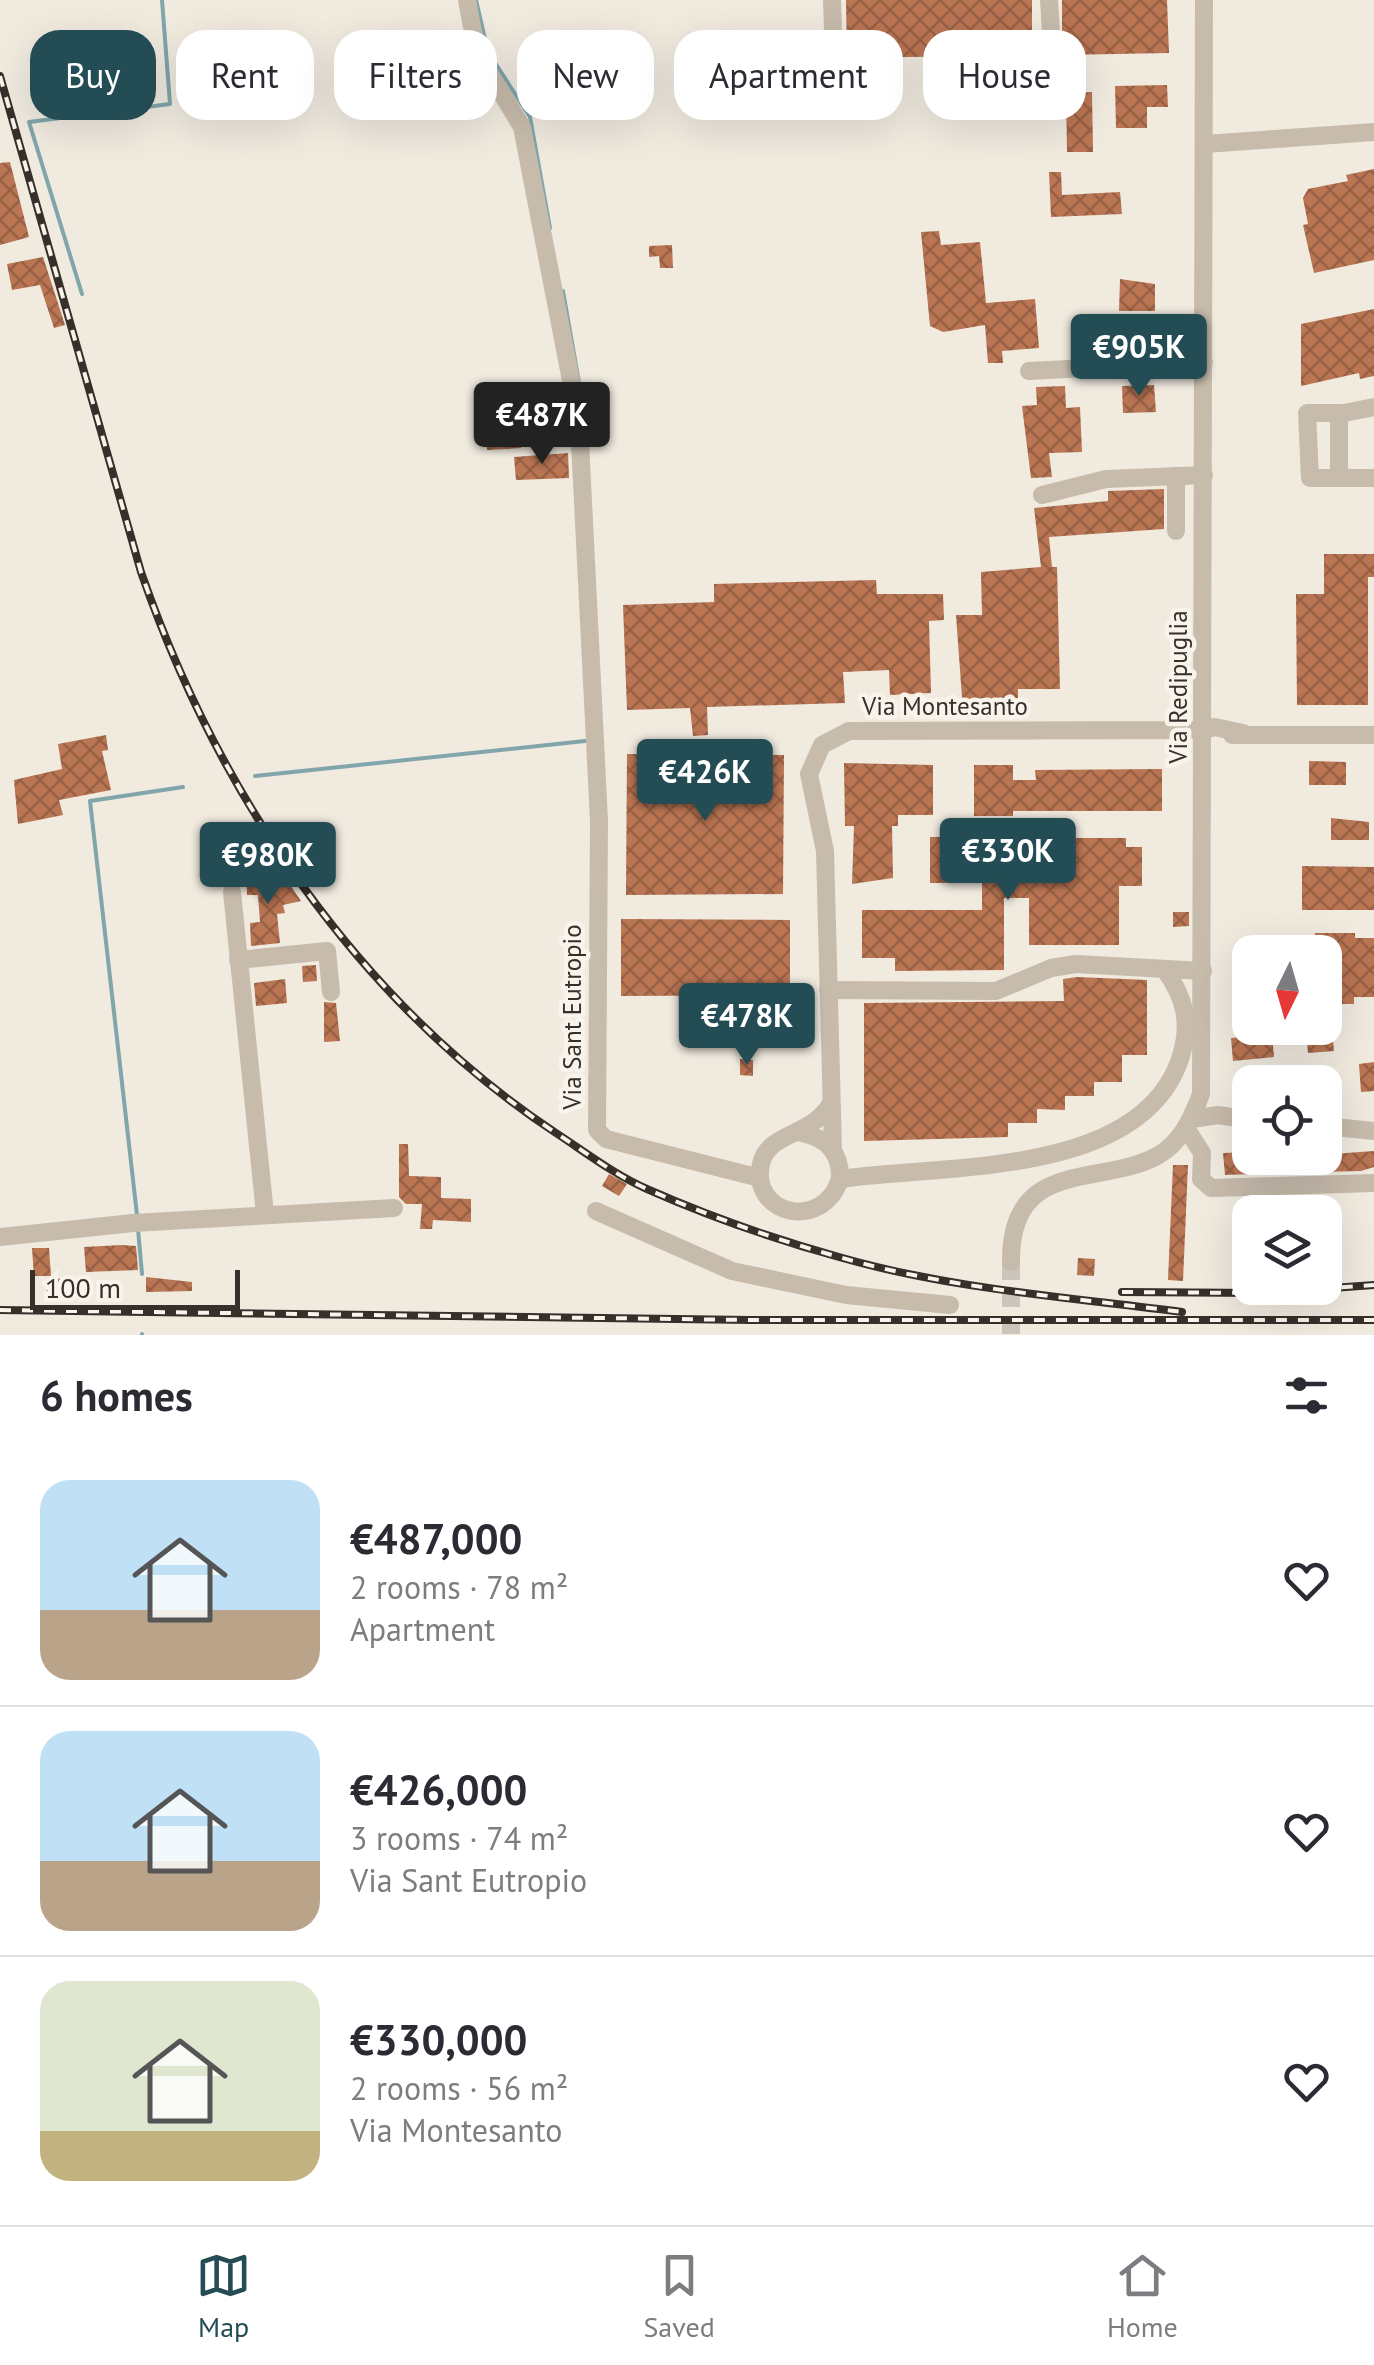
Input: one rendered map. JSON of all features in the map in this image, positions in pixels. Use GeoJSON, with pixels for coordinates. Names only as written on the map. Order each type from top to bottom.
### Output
{"type":"FeatureCollection","features":[{"type":"Feature","properties":{"kind":"street","name":"Via Sant Eutropio"},"geometry":{"type":"LineString","coordinates":[[467,0],[478,54],[522,128],[580,422],[595,732],[598,1130],[606,1139],[760,1178]]}},
{"type":"Feature","properties":{"kind":"street"},"geometry":{"type":"LineString","coordinates":[[832,0],[833,30]]}},
{"type":"Feature","properties":{"kind":"street"},"geometry":{"type":"LineString","coordinates":[[1050,0],[1051,30]]}},
{"type":"Feature","properties":{"kind":"street","name":"Via Redipuglia"},"geometry":{"type":"LineString","coordinates":[[1189,1124],[1201,1094],[1203,971],[1204,0]]}},
{"type":"Feature","properties":{"kind":"street"},"geometry":{"type":"LineString","coordinates":[[1204,144],[1374,132]]}},
{"type":"Feature","properties":{"kind":"street"},"geometry":{"type":"LineString","coordinates":[[1028,371],[1204,362]]}},
{"type":"Feature","properties":{"kind":"street"},"geometry":{"type":"LineString","coordinates":[[1374,407],[1339,413],[1307,412],[1310,478],[1374,477]]}},
{"type":"Feature","properties":{"kind":"street"},"geometry":{"type":"LineString","coordinates":[[1339,413],[1339,478]]}},
{"type":"Feature","properties":{"kind":"street"},"geometry":{"type":"LineString","coordinates":[[1042,495],[1106,479],[1204,474]]}},
{"type":"Feature","properties":{"kind":"street"},"geometry":{"type":"LineString","coordinates":[[1176,476],[1176,531]]}},
{"type":"Feature","properties":{"kind":"street"},"geometry":{"type":"LineString","coordinates":[[1203,730],[1216,736],[1243,732],[1374,735]]}},
{"type":"Feature","properties":{"kind":"street","name":"Via Montesanto"},"geometry":{"type":"LineString","coordinates":[[833,1150],[825,851],[809,774],[822,745],[834,735],[1203,730]]}},
{"type":"Feature","properties":{"kind":"street"},"geometry":{"type":"LineString","coordinates":[[232,892],[265,1214]]}},
{"type":"Feature","properties":{"kind":"street"},"geometry":{"type":"LineString","coordinates":[[238,960],[326,952],[331,992]]}},
{"type":"Feature","properties":{"kind":"street"},"geometry":{"type":"LineString","coordinates":[[828,990],[996,991],[1051,968],[1076,964],[1203,971]]}},
{"type":"Feature","properties":{"kind":"street"},"geometry":{"type":"LineString","coordinates":[[840,1180],[1049,1155],[1093,1140],[1148,1110],[1175,1073],[1185,1042],[1182,997],[1165,970]]}},
{"type":"Feature","properties":{"kind":"street"},"geometry":{"type":"LineString","coordinates":[[1201,1094],[1218,1116]]}},
{"type":"Feature","properties":{"kind":"street"},"geometry":{"type":"LineString","coordinates":[[802,1133],[830,1105]]}},
{"type":"Feature","properties":{"kind":"street"},"geometry":{"type":"LineString","coordinates":[[1011,1262],[1020,1220],[1041,1192],[1065,1177],[1154,1158],[1189,1124],[1218,1116],[1232,1118]]}},
{"type":"Feature","properties":{"kind":"street"},"geometry":{"type":"LineString","coordinates":[[1189,1124],[1202,1153],[1202,1179],[1210,1188],[1374,1184]]}},
{"type":"Feature","properties":{"kind":"street"},"geometry":{"type":"LineString","coordinates":[[1342,1128],[1374,1131]]}},
{"type":"Feature","properties":{"kind":"street"},"geometry":{"type":"LineString","coordinates":[[802,1133],[825,1141],[833,1150],[840,1180],[828,1202],[806,1212],[781,1208],[764,1190],[760,1178],[766,1152],[788,1135],[802,1133]]}},
{"type":"Feature","properties":{"kind":"street"},"geometry":{"type":"LineString","coordinates":[[0,1237],[137,1223],[394,1208]]}},
{"type":"Feature","properties":{"kind":"street"},"geometry":{"type":"LineString","coordinates":[[596,1211],[732,1271],[846,1295],[950,1304]]}},
{"type":"Feature","properties":{"kind":"building"},"geometry":{"type":"Polygon","coordinates":[[[846,0],[1032,0],[1032,30],[923,30],[923,57],[903,57],[903,30],[847,30],[846,0]]]}},
{"type":"Feature","properties":{"kind":"building"},"geometry":{"type":"Polygon","coordinates":[[[1062,0],[1167,0],[1169,53],[1086,55],[1086,30],[1062,30],[1062,0]]]}},
{"type":"Feature","properties":{"kind":"building"},"geometry":{"type":"Polygon","coordinates":[[[1167,85],[1168,107],[1147,107],[1147,128],[1116,128],[1115,86],[1167,85]]]}},
{"type":"Feature","properties":{"kind":"building"},"geometry":{"type":"Polygon","coordinates":[[[1086,92],[1092,92],[1093,152],[1067,152],[1066,120],[1086,120],[1086,92]]]}},
{"type":"Feature","properties":{"kind":"building"},"geometry":{"type":"Polygon","coordinates":[[[10,162],[29,237],[0,245],[0,163],[10,162]]]}},
{"type":"Feature","properties":{"kind":"building"},"geometry":{"type":"Polygon","coordinates":[[[1374,169],[1374,260],[1314,273],[1303,225],[1308,224],[1303,198],[1308,189],[1348,181],[1346,175],[1374,169]]]}},
{"type":"Feature","properties":{"kind":"building"},"geometry":{"type":"Polygon","coordinates":[[[1049,172],[1061,172],[1062,195],[1120,192],[1122,214],[1051,217],[1049,172]]]}},
{"type":"Feature","properties":{"kind":"building"},"geometry":{"type":"Polygon","coordinates":[[[939,231],[941,245],[980,242],[986,303],[1035,299],[1039,348],[1002,351],[1003,363],[988,363],[985,325],[943,332],[930,326],[921,232],[939,231]]]}},
{"type":"Feature","properties":{"kind":"building"},"geometry":{"type":"Polygon","coordinates":[[[672,245],[673,268],[660,268],[659,256],[649,257],[649,246],[672,245]]]}},
{"type":"Feature","properties":{"kind":"building"},"geometry":{"type":"Polygon","coordinates":[[[43,257],[65,325],[54,328],[40,285],[12,290],[7,264],[43,257]]]}},
{"type":"Feature","properties":{"kind":"building"},"geometry":{"type":"Polygon","coordinates":[[[1120,279],[1155,284],[1155,311],[1119,311],[1120,279]]]}},
{"type":"Feature","properties":{"kind":"building"},"geometry":{"type":"Polygon","coordinates":[[[1374,309],[1374,376],[1360,379],[1359,373],[1301,386],[1301,324],[1374,309]]]}},
{"type":"Feature","properties":{"kind":"building"},"geometry":{"type":"Polygon","coordinates":[[[1154,385],[1156,412],[1123,413],[1122,386],[1154,385]]]}},
{"type":"Feature","properties":{"kind":"building"},"geometry":{"type":"Polygon","coordinates":[[[1065,386],[1066,408],[1080,407],[1082,452],[1049,453],[1052,477],[1031,478],[1022,406],[1037,405],[1036,387],[1065,386]]]}},
{"type":"Feature","properties":{"kind":"building"},"geometry":{"type":"Polygon","coordinates":[[[519,425],[521,448],[487,450],[486,428],[519,425]]]}},
{"type":"Feature","properties":{"kind":"building"},"geometry":{"type":"Polygon","coordinates":[[[568,453],[569,478],[516,480],[514,457],[568,453]]]}},
{"type":"Feature","properties":{"kind":"building"},"geometry":{"type":"Polygon","coordinates":[[[1164,489],[1164,529],[1049,537],[1052,567],[1057,567],[1060,689],[1018,689],[1018,711],[963,711],[956,615],[982,615],[981,572],[1041,567],[1034,508],[1108,501],[1108,491],[1164,489]]]}},
{"type":"Feature","properties":{"kind":"building"},"geometry":{"type":"Polygon","coordinates":[[[1324,554],[1374,554],[1374,577],[1368,577],[1368,705],[1297,705],[1296,594],[1324,594],[1324,554]]]}},
{"type":"Feature","properties":{"kind":"building"},"geometry":{"type":"Polygon","coordinates":[[[876,580],[877,594],[943,594],[944,620],[929,621],[931,693],[890,695],[889,670],[843,672],[845,703],[707,707],[708,735],[693,736],[690,708],[627,710],[623,605],[714,602],[714,584],[876,580]]]}},
{"type":"Feature","properties":{"kind":"building"},"geometry":{"type":"Polygon","coordinates":[[[106,735],[108,750],[102,751],[111,790],[59,800],[63,815],[18,824],[14,780],[62,769],[58,744],[106,735]]]}},
{"type":"Feature","properties":{"kind":"building"},"geometry":{"type":"Polygon","coordinates":[[[627,754],[784,755],[783,894],[626,895],[627,754]]]}},
{"type":"Feature","properties":{"kind":"building"},"geometry":{"type":"Polygon","coordinates":[[[1309,761],[1346,762],[1346,785],[1309,785],[1309,761]]]}},
{"type":"Feature","properties":{"kind":"building"},"geometry":{"type":"Polygon","coordinates":[[[844,763],[933,765],[933,815],[898,815],[898,826],[892,826],[893,878],[852,884],[854,826],[845,826],[844,763]]]}},
{"type":"Feature","properties":{"kind":"building"},"geometry":{"type":"Polygon","coordinates":[[[974,765],[1013,765],[1013,780],[1036,780],[1035,770],[1162,769],[1162,811],[1013,811],[1013,816],[974,816],[974,765]]]}},
{"type":"Feature","properties":{"kind":"building"},"geometry":{"type":"Polygon","coordinates":[[[1331,818],[1369,822],[1369,840],[1331,840],[1331,818]]]}},
{"type":"Feature","properties":{"kind":"building"},"geometry":{"type":"Polygon","coordinates":[[[930,837],[1009,837],[1009,883],[1032,883],[1033,838],[1126,838],[1126,847],[1142,847],[1142,886],[1119,886],[1119,945],[1029,945],[1029,898],[1004,898],[1004,970],[895,971],[895,958],[862,958],[862,910],[982,910],[982,883],[930,883],[930,837]]]}},
{"type":"Feature","properties":{"kind":"building"},"geometry":{"type":"Polygon","coordinates":[[[1302,866],[1374,867],[1374,910],[1302,910],[1302,866]]]}},
{"type":"Feature","properties":{"kind":"building"},"geometry":{"type":"Polygon","coordinates":[[[269,871],[272,887],[289,883],[301,901],[283,905],[285,913],[277,914],[280,943],[251,946],[250,923],[260,922],[258,895],[247,895],[246,873],[269,871]]]}},
{"type":"Feature","properties":{"kind":"building"},"geometry":{"type":"Polygon","coordinates":[[[1173,912],[1189,912],[1189,926],[1173,927],[1173,912]]]}},
{"type":"Feature","properties":{"kind":"building"},"geometry":{"type":"Polygon","coordinates":[[[621,919],[790,920],[790,995],[621,996],[621,919]]]}},
{"type":"Feature","properties":{"kind":"building"},"geometry":{"type":"Polygon","coordinates":[[[1355,933],[1355,938],[1374,938],[1374,997],[1354,997],[1354,1004],[1342,1004],[1342,935],[1315,935],[1355,933]]]}},
{"type":"Feature","properties":{"kind":"building"},"geometry":{"type":"Polygon","coordinates":[[[316,965],[317,981],[303,982],[302,966],[316,965]]]}},
{"type":"Feature","properties":{"kind":"building"},"geometry":{"type":"Polygon","coordinates":[[[285,979],[287,1003],[256,1006],[254,983],[285,979]]]}},
{"type":"Feature","properties":{"kind":"building"},"geometry":{"type":"Polygon","coordinates":[[[1063,979],[1147,980],[1147,1055],[1122,1055],[1122,1082],[1094,1082],[1094,1096],[1065,1096],[1065,1110],[1037,1109],[1037,1123],[1008,1123],[1008,1137],[864,1141],[864,1003],[1064,1001],[1063,979]]]}},
{"type":"Feature","properties":{"kind":"building"},"geometry":{"type":"Polygon","coordinates":[[[324,1002],[336,1003],[340,1041],[324,1042],[324,1002]]]}},
{"type":"Feature","properties":{"kind":"building"},"geometry":{"type":"Polygon","coordinates":[[[1231,1038],[1232,1045],[1273,1045],[1274,1057],[1233,1061],[1231,1038]]]}},
{"type":"Feature","properties":{"kind":"building"},"geometry":{"type":"Polygon","coordinates":[[[1307,1045],[1333,1045],[1334,1051],[1308,1053],[1307,1045]]]}},
{"type":"Feature","properties":{"kind":"building"},"geometry":{"type":"Polygon","coordinates":[[[740,1059],[753,1060],[753,1076],[740,1075],[740,1059]]]}},
{"type":"Feature","properties":{"kind":"building"},"geometry":{"type":"Polygon","coordinates":[[[1374,1062],[1374,1091],[1361,1092],[1359,1064],[1374,1062]]]}},
{"type":"Feature","properties":{"kind":"building"},"geometry":{"type":"Polygon","coordinates":[[[399,1144],[408,1144],[409,1176],[441,1177],[441,1198],[471,1199],[471,1222],[433,1220],[432,1229],[420,1229],[422,1204],[406,1204],[399,1197],[399,1144]]]}},
{"type":"Feature","properties":{"kind":"building"},"geometry":{"type":"Polygon","coordinates":[[[1374,1151],[1374,1167],[1342,1171],[1342,1153],[1374,1151]]]}},
{"type":"Feature","properties":{"kind":"building"},"geometry":{"type":"Polygon","coordinates":[[[1223,1153],[1232,1153],[1232,1175],[1225,1175],[1223,1153]]]}},
{"type":"Feature","properties":{"kind":"building"},"geometry":{"type":"Polygon","coordinates":[[[1173,1165],[1188,1165],[1183,1281],[1168,1280],[1173,1165]]]}},
{"type":"Feature","properties":{"kind":"building"},"geometry":{"type":"Polygon","coordinates":[[[609,1174],[627,1184],[619,1196],[602,1186],[609,1174]]]}},
{"type":"Feature","properties":{"kind":"building"},"geometry":{"type":"Polygon","coordinates":[[[136,1246],[138,1270],[86,1272],[84,1247],[136,1246]]]}},
{"type":"Feature","properties":{"kind":"building"},"geometry":{"type":"Polygon","coordinates":[[[32,1248],[49,1248],[51,1276],[34,1276],[32,1248]]]}},
{"type":"Feature","properties":{"kind":"building"},"geometry":{"type":"Polygon","coordinates":[[[1078,1258],[1095,1259],[1094,1276],[1077,1275],[1078,1258]]]}},
{"type":"Feature","properties":{"kind":"building"},"geometry":{"type":"Polygon","coordinates":[[[146,1277],[192,1282],[192,1291],[146,1292],[146,1277]]]}},
{"type":"Feature","properties":{"kind":"building"},"geometry":{"type":"Polygon","coordinates":[[[47,1278],[65,1279],[65,1291],[47,1291],[47,1278]]]}},
{"type":"Feature","properties":{"kind":"waterway"},"geometry":{"type":"LineString","coordinates":[[82,294],[29,122],[170,104],[162,0]]}},
{"type":"Feature","properties":{"kind":"waterway"},"geometry":{"type":"LineString","coordinates":[[476,0],[488,52],[530,117],[550,228]]}},
{"type":"Feature","properties":{"kind":"waterway"},"geometry":{"type":"LineString","coordinates":[[563,291],[588,434]]}},
{"type":"Feature","properties":{"kind":"waterway"},"geometry":{"type":"LineString","coordinates":[[255,776],[585,741]]}},
{"type":"Feature","properties":{"kind":"waterway"},"geometry":{"type":"LineString","coordinates":[[137,1215],[90,801],[183,787]]}},
{"type":"Feature","properties":{"kind":"waterway"},"geometry":{"type":"LineString","coordinates":[[138,1229],[142,1274]]}},
{"type":"Feature","properties":{"kind":"tunnel"},"geometry":{"type":"LineString","coordinates":[[1011,1262],[1011,1335]]}},
{"type":"Feature","properties":{"kind":"railway"},"geometry":{"type":"LineString","coordinates":[[0,76],[141,572],[173,654],[210,735],[254,813],[303,887],[358,956],[418,1021],[484,1080],[600,1163],[647,1189],[717,1218],[815,1250],[923,1277],[1182,1312]]}},
{"type":"Feature","properties":{"kind":"railway"},"geometry":{"type":"LineString","coordinates":[[1122,1292],[1262,1293],[1374,1285]]}},
{"type":"Feature","properties":{"kind":"railway"},"geometry":{"type":"LineString","coordinates":[[0,1310],[750,1320],[1374,1320]]}}]}
